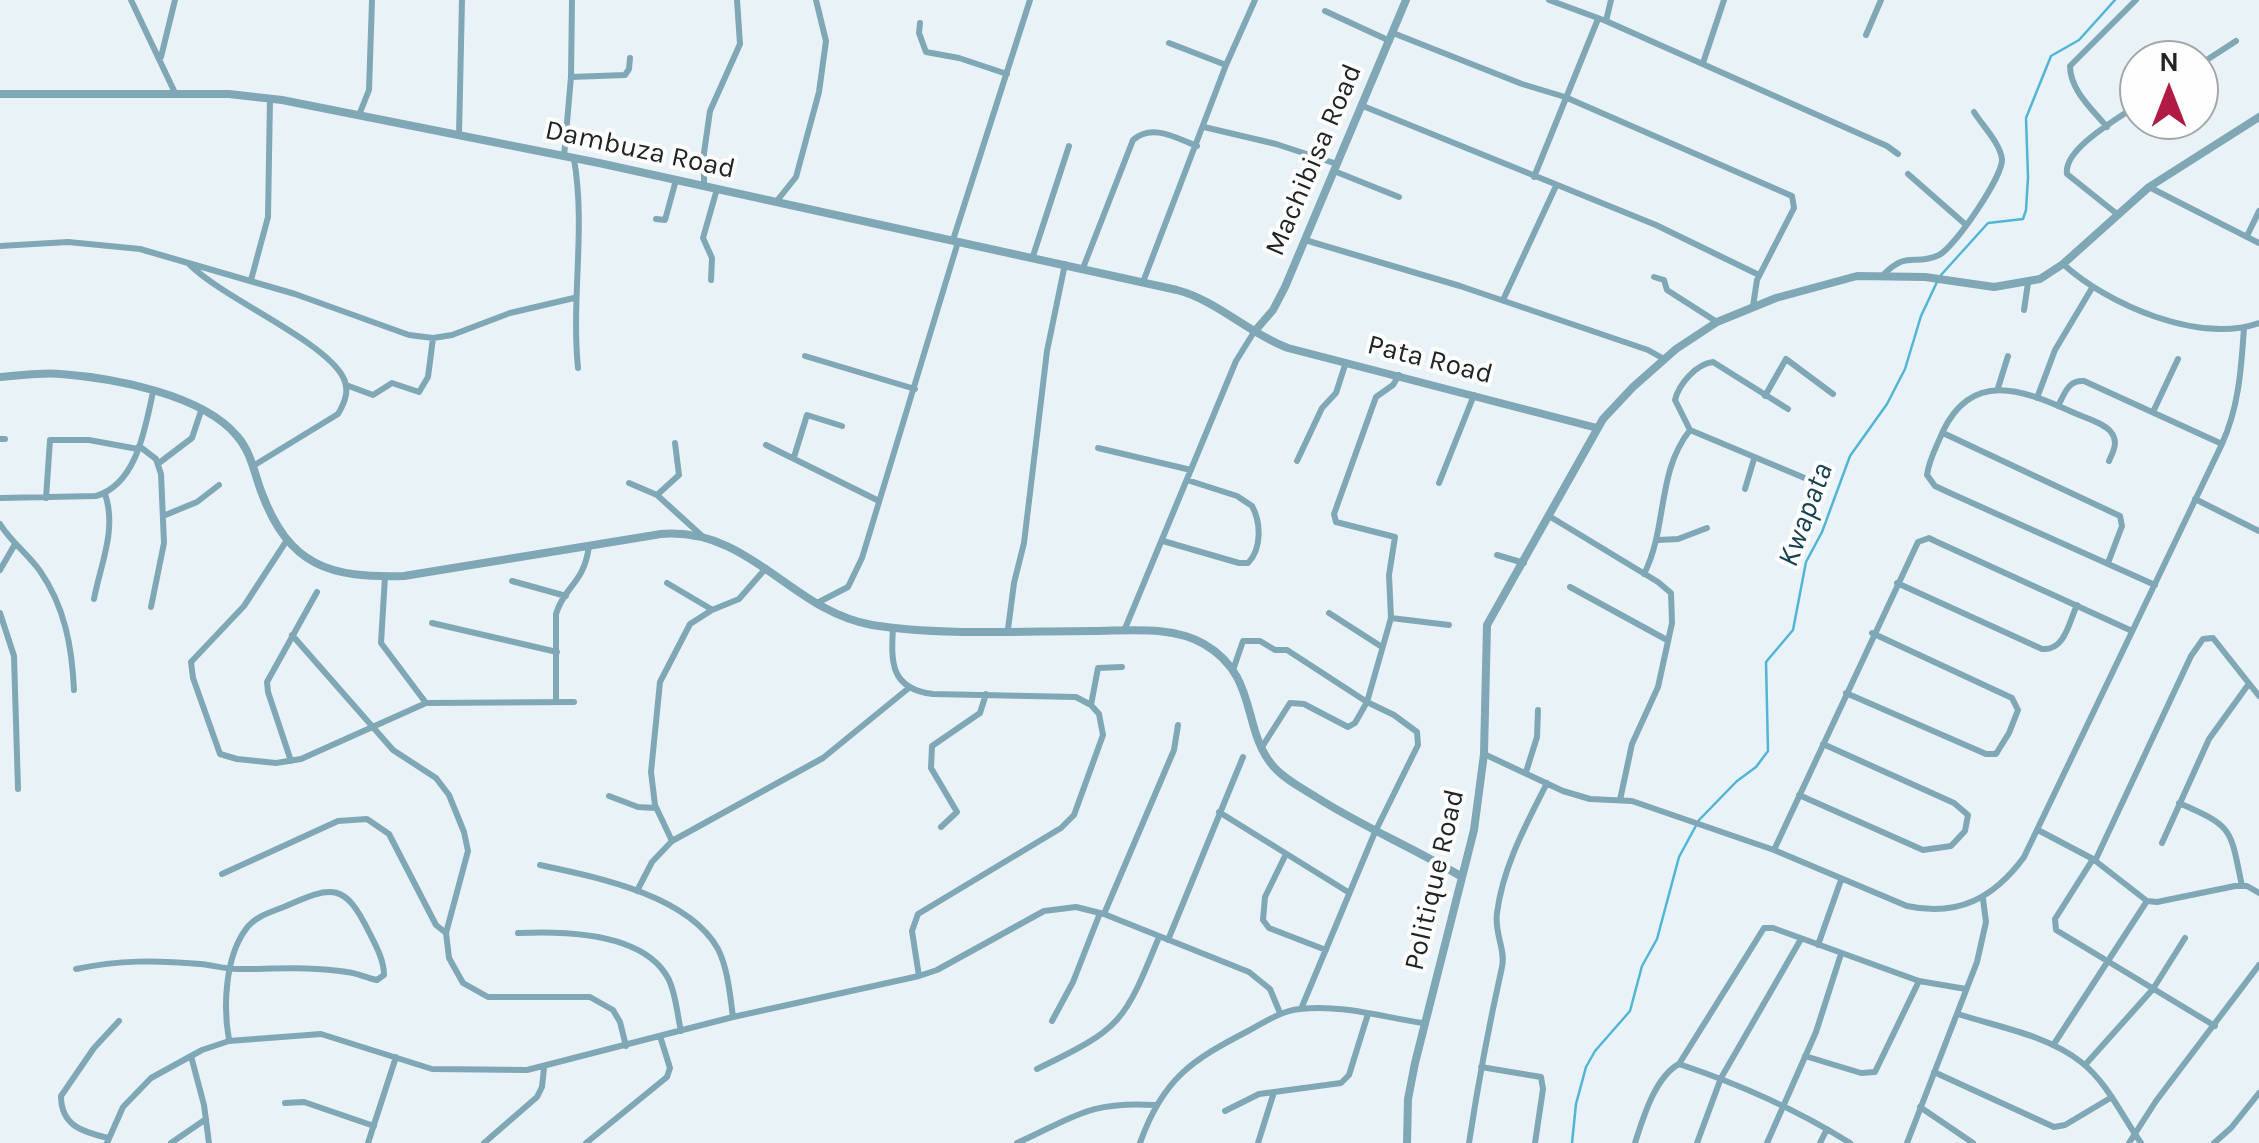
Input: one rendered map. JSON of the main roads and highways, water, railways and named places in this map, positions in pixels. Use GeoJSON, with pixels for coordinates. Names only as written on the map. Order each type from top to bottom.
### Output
{"type":"FeatureCollection","features":[{"type":"Feature","properties":{"kind":"waterway","name":"Kwapata"},"geometry":{"type":"LineString","coordinates":[[1941,275],[1988,223],[2023,219],[2028,177],[2026,118],[2051,56],[2079,40],[2115,0]]}},
{"type":"Feature","properties":{"kind":"waterway","name":"Kwapata"},"geometry":{"type":"LineString","coordinates":[[1572,1143],[1576,1104],[1586,1067],[1630,1011],[1642,966],[1657,939],[1679,857],[1699,820],[1768,751],[1766,662],[1793,630],[1806,562],[1822,532],[1850,456],[1887,404],[1905,369],[1921,316],[1937,282]]}}]}
